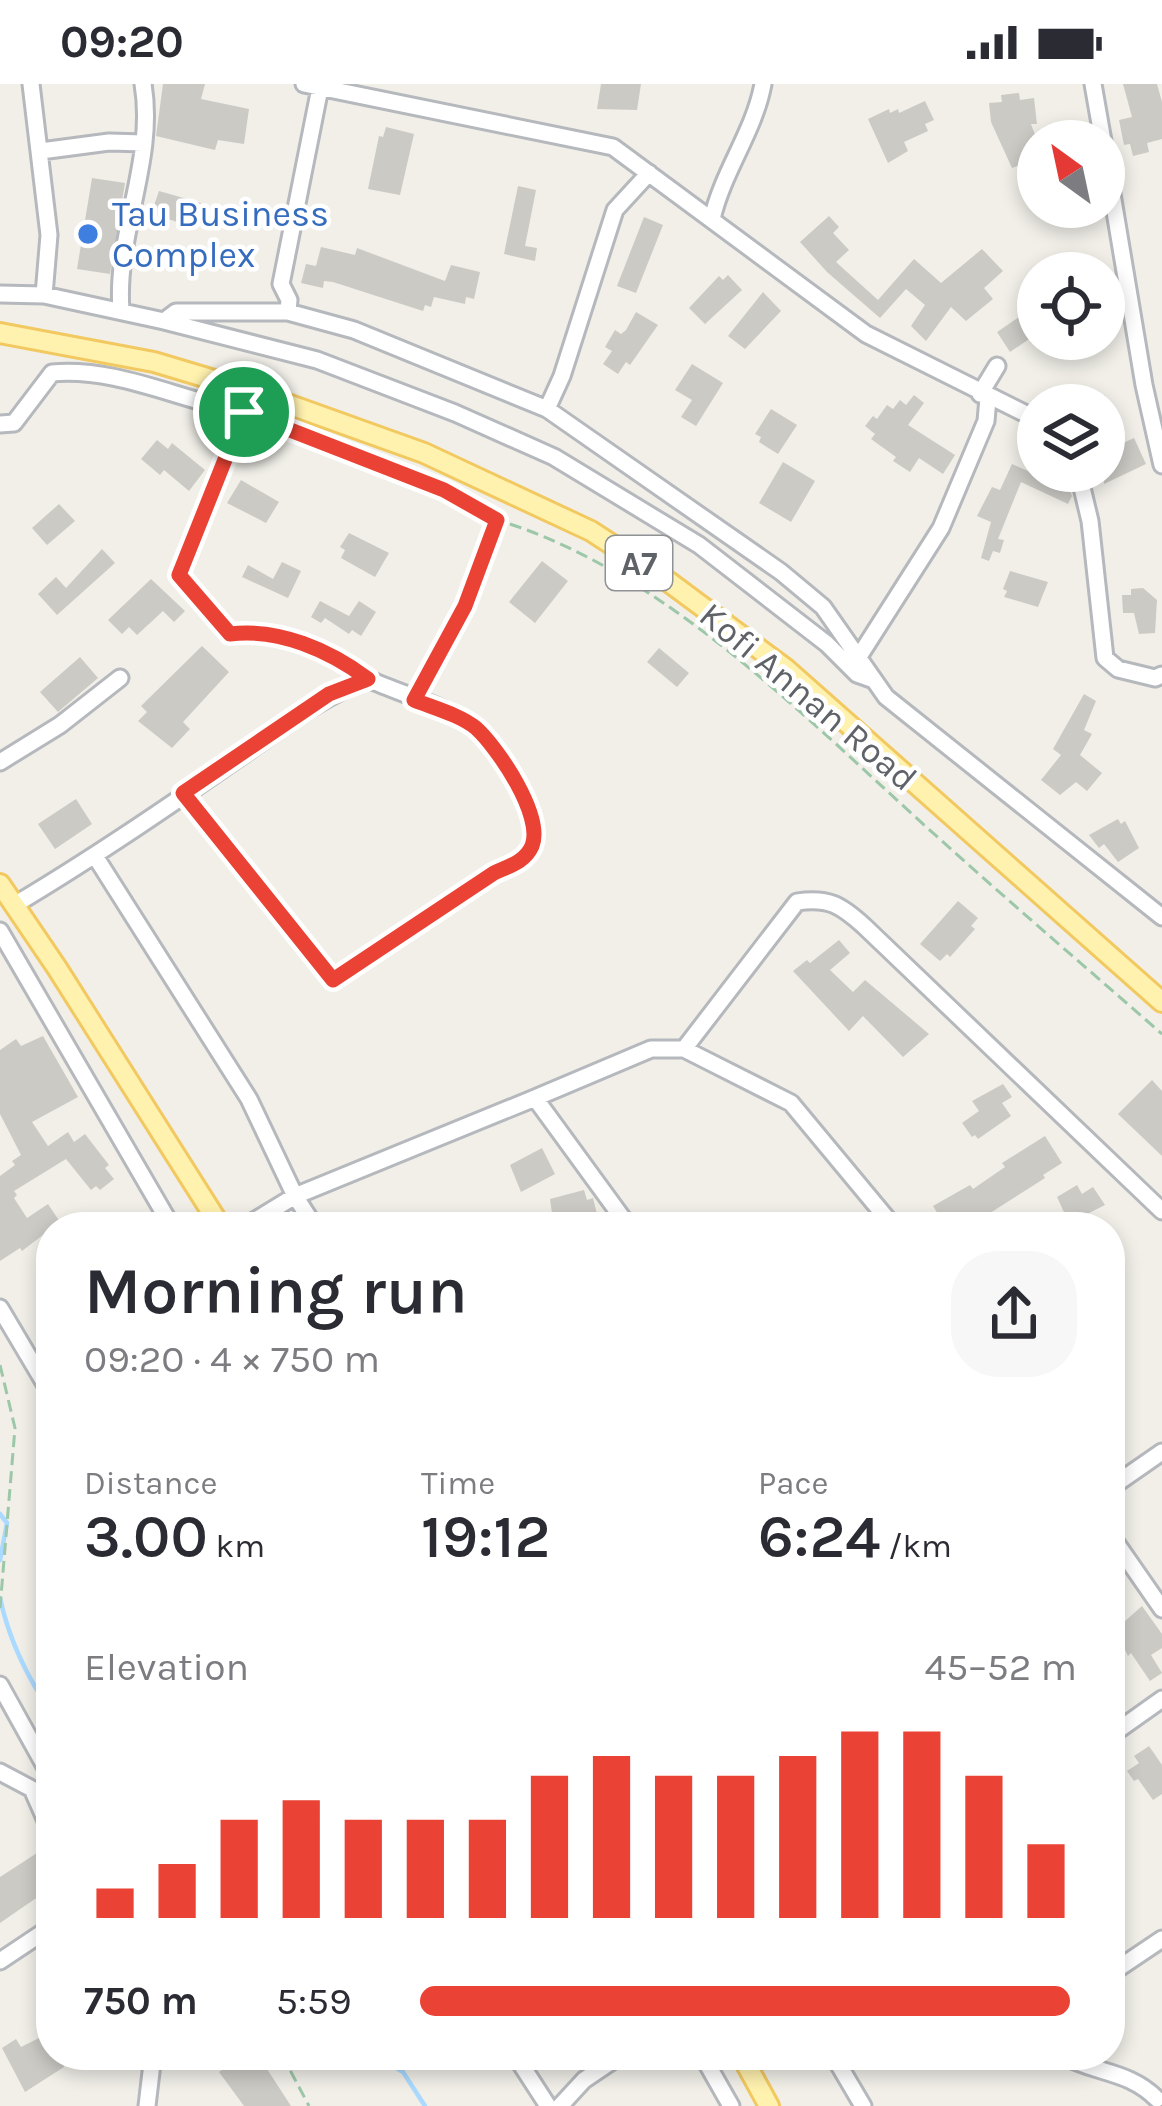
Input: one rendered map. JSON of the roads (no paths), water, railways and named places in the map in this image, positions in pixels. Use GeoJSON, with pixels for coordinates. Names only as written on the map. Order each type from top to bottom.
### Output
{"type":"FeatureCollection","features":[{"type":"Feature","properties":{"kind":"main road","name":"Kofi Annan Road"},"geometry":{"type":"LineString","coordinates":[[0,333],[154,362],[254,392],[424,453],[591,531],[786,669],[1162,1002]]}},
{"type":"Feature","properties":{"kind":"main road"},"geometry":{"type":"LineString","coordinates":[[0,884],[211,1212]]}},
{"type":"Feature","properties":{"kind":"main road"},"geometry":{"type":"LineString","coordinates":[[749,2070],[769,2106]]}},
{"type":"Feature","properties":{"kind":"street"},"geometry":{"type":"LineString","coordinates":[[31,84],[49,235],[44,295]]}},
{"type":"Feature","properties":{"kind":"street"},"geometry":{"type":"LineString","coordinates":[[121,310],[118,280],[148,118],[143,84]]}},
{"type":"Feature","properties":{"kind":"street"},"geometry":{"type":"LineString","coordinates":[[712,219],[720,185],[740,149],[763,84]]}},
{"type":"Feature","properties":{"kind":"street"},"geometry":{"type":"LineString","coordinates":[[1093,84],[1100,120]]}},
{"type":"Feature","properties":{"kind":"street"},"geometry":{"type":"LineString","coordinates":[[288,312],[289,300],[280,284],[312,86],[613,147],[866,334],[1017,411]]}},
{"type":"Feature","properties":{"kind":"street"},"geometry":{"type":"LineString","coordinates":[[40,151],[109,142],[144,143]]}},
{"type":"Feature","properties":{"kind":"street"},"geometry":{"type":"LineString","coordinates":[[547,410],[615,210],[649,173]]}},
{"type":"Feature","properties":{"kind":"street"},"geometry":{"type":"LineString","coordinates":[[1118,228],[1162,465]]}},
{"type":"Feature","properties":{"kind":"street"},"geometry":{"type":"LineString","coordinates":[[0,294],[44,295],[121,310],[317,360],[455,413],[554,457],[699,545],[827,644],[856,674],[874,680]]}},
{"type":"Feature","properties":{"kind":"street"},"geometry":{"type":"LineString","coordinates":[[164,321],[176,312],[288,312],[354,329],[547,410],[782,572],[823,607],[886,697],[1162,917]]}},
{"type":"Feature","properties":{"kind":"street"},"geometry":{"type":"LineString","coordinates":[[860,655],[941,528],[986,421],[984,396],[997,366]]}},
{"type":"Feature","properties":{"kind":"street"},"geometry":{"type":"LineString","coordinates":[[0,424],[14,423],[52,373],[75,371],[244,412],[444,490],[497,520],[465,606],[414,700]]}},
{"type":"Feature","properties":{"kind":"street"},"geometry":{"type":"LineString","coordinates":[[183,793],[333,980],[494,873],[522,860],[535,829],[512,770],[474,726],[368,679],[341,658],[281,637],[230,634],[179,575],[244,412]]}},
{"type":"Feature","properties":{"kind":"street"},"geometry":{"type":"LineString","coordinates":[[1083,492],[1105,658],[1118,669],[1155,678],[1162,675]]}},
{"type":"Feature","properties":{"kind":"street"},"geometry":{"type":"LineString","coordinates":[[0,762],[60,725],[120,678]]}},
{"type":"Feature","properties":{"kind":"street"},"geometry":{"type":"LineString","coordinates":[[16,904],[95,856],[329,694],[368,679]]}},
{"type":"Feature","properties":{"kind":"street"},"geometry":{"type":"LineString","coordinates":[[95,856],[249,1099],[305,1212]]}},
{"type":"Feature","properties":{"kind":"street"},"geometry":{"type":"LineString","coordinates":[[684,1048],[797,902],[822,898],[843,907],[864,926],[1162,1211]]}},
{"type":"Feature","properties":{"kind":"street"},"geometry":{"type":"LineString","coordinates":[[0,931],[163,1212]]}},
{"type":"Feature","properties":{"kind":"street"},"geometry":{"type":"LineString","coordinates":[[269,1212],[295,1196],[651,1049],[684,1048],[791,1103],[882,1212]]}},
{"type":"Feature","properties":{"kind":"street"},"geometry":{"type":"LineString","coordinates":[[535,1098],[618,1212]]}},
{"type":"Feature","properties":{"kind":"street"},"geometry":{"type":"LineString","coordinates":[[0,1309],[36,1369]]}},
{"type":"Feature","properties":{"kind":"street"},"geometry":{"type":"LineString","coordinates":[[1125,1478],[1162,1452]]}},
{"type":"Feature","properties":{"kind":"street"},"geometry":{"type":"LineString","coordinates":[[1125,1556],[1162,1609]]}},
{"type":"Feature","properties":{"kind":"street"},"geometry":{"type":"LineString","coordinates":[[0,1685],[36,1750]]}},
{"type":"Feature","properties":{"kind":"street"},"geometry":{"type":"LineString","coordinates":[[1125,1725],[1162,1699]]}},
{"type":"Feature","properties":{"kind":"street"},"geometry":{"type":"LineString","coordinates":[[0,1772],[36,1789]]}},
{"type":"Feature","properties":{"kind":"street"},"geometry":{"type":"LineString","coordinates":[[32,1789],[36,1798]]}},
{"type":"Feature","properties":{"kind":"street"},"geometry":{"type":"LineString","coordinates":[[0,1961],[36,1937]]}},
{"type":"Feature","properties":{"kind":"street"},"geometry":{"type":"LineString","coordinates":[[1125,1964],[1162,1939]]}},
{"type":"Feature","properties":{"kind":"street"},"geometry":{"type":"LineString","coordinates":[[147,2106],[151,2070]]}},
{"type":"Feature","properties":{"kind":"street"},"geometry":{"type":"LineString","coordinates":[[524,2070],[548,2106]]}},
{"type":"Feature","properties":{"kind":"street"},"geometry":{"type":"LineString","coordinates":[[560,2106],[599,2070]]}},
{"type":"Feature","properties":{"kind":"street"},"geometry":{"type":"LineString","coordinates":[[710,2070],[729,2103],[754,2079]]}},
{"type":"Feature","properties":{"kind":"street"},"geometry":{"type":"LineString","coordinates":[[841,2070],[863,2106]]}},
{"type":"Feature","properties":{"kind":"street"},"geometry":{"type":"LineString","coordinates":[[1099,2070],[1138,2080],[1155,2100]]}},
{"type":"Feature","properties":{"kind":"waterway"},"geometry":{"type":"LineString","coordinates":[[0,1514],[7,1523],[0,1560]]}},
{"type":"Feature","properties":{"kind":"waterway"},"geometry":{"type":"LineString","coordinates":[[0,1598],[8,1629],[36,1688]]}},
{"type":"Feature","properties":{"kind":"waterway"},"geometry":{"type":"LineString","coordinates":[[400,2070],[425,2106]]}},
{"type":"Feature","properties":{"kind":"place","name":"Tau Business Complex"},"geometry":{"type":"Point","coordinates":[88,234]}}]}
